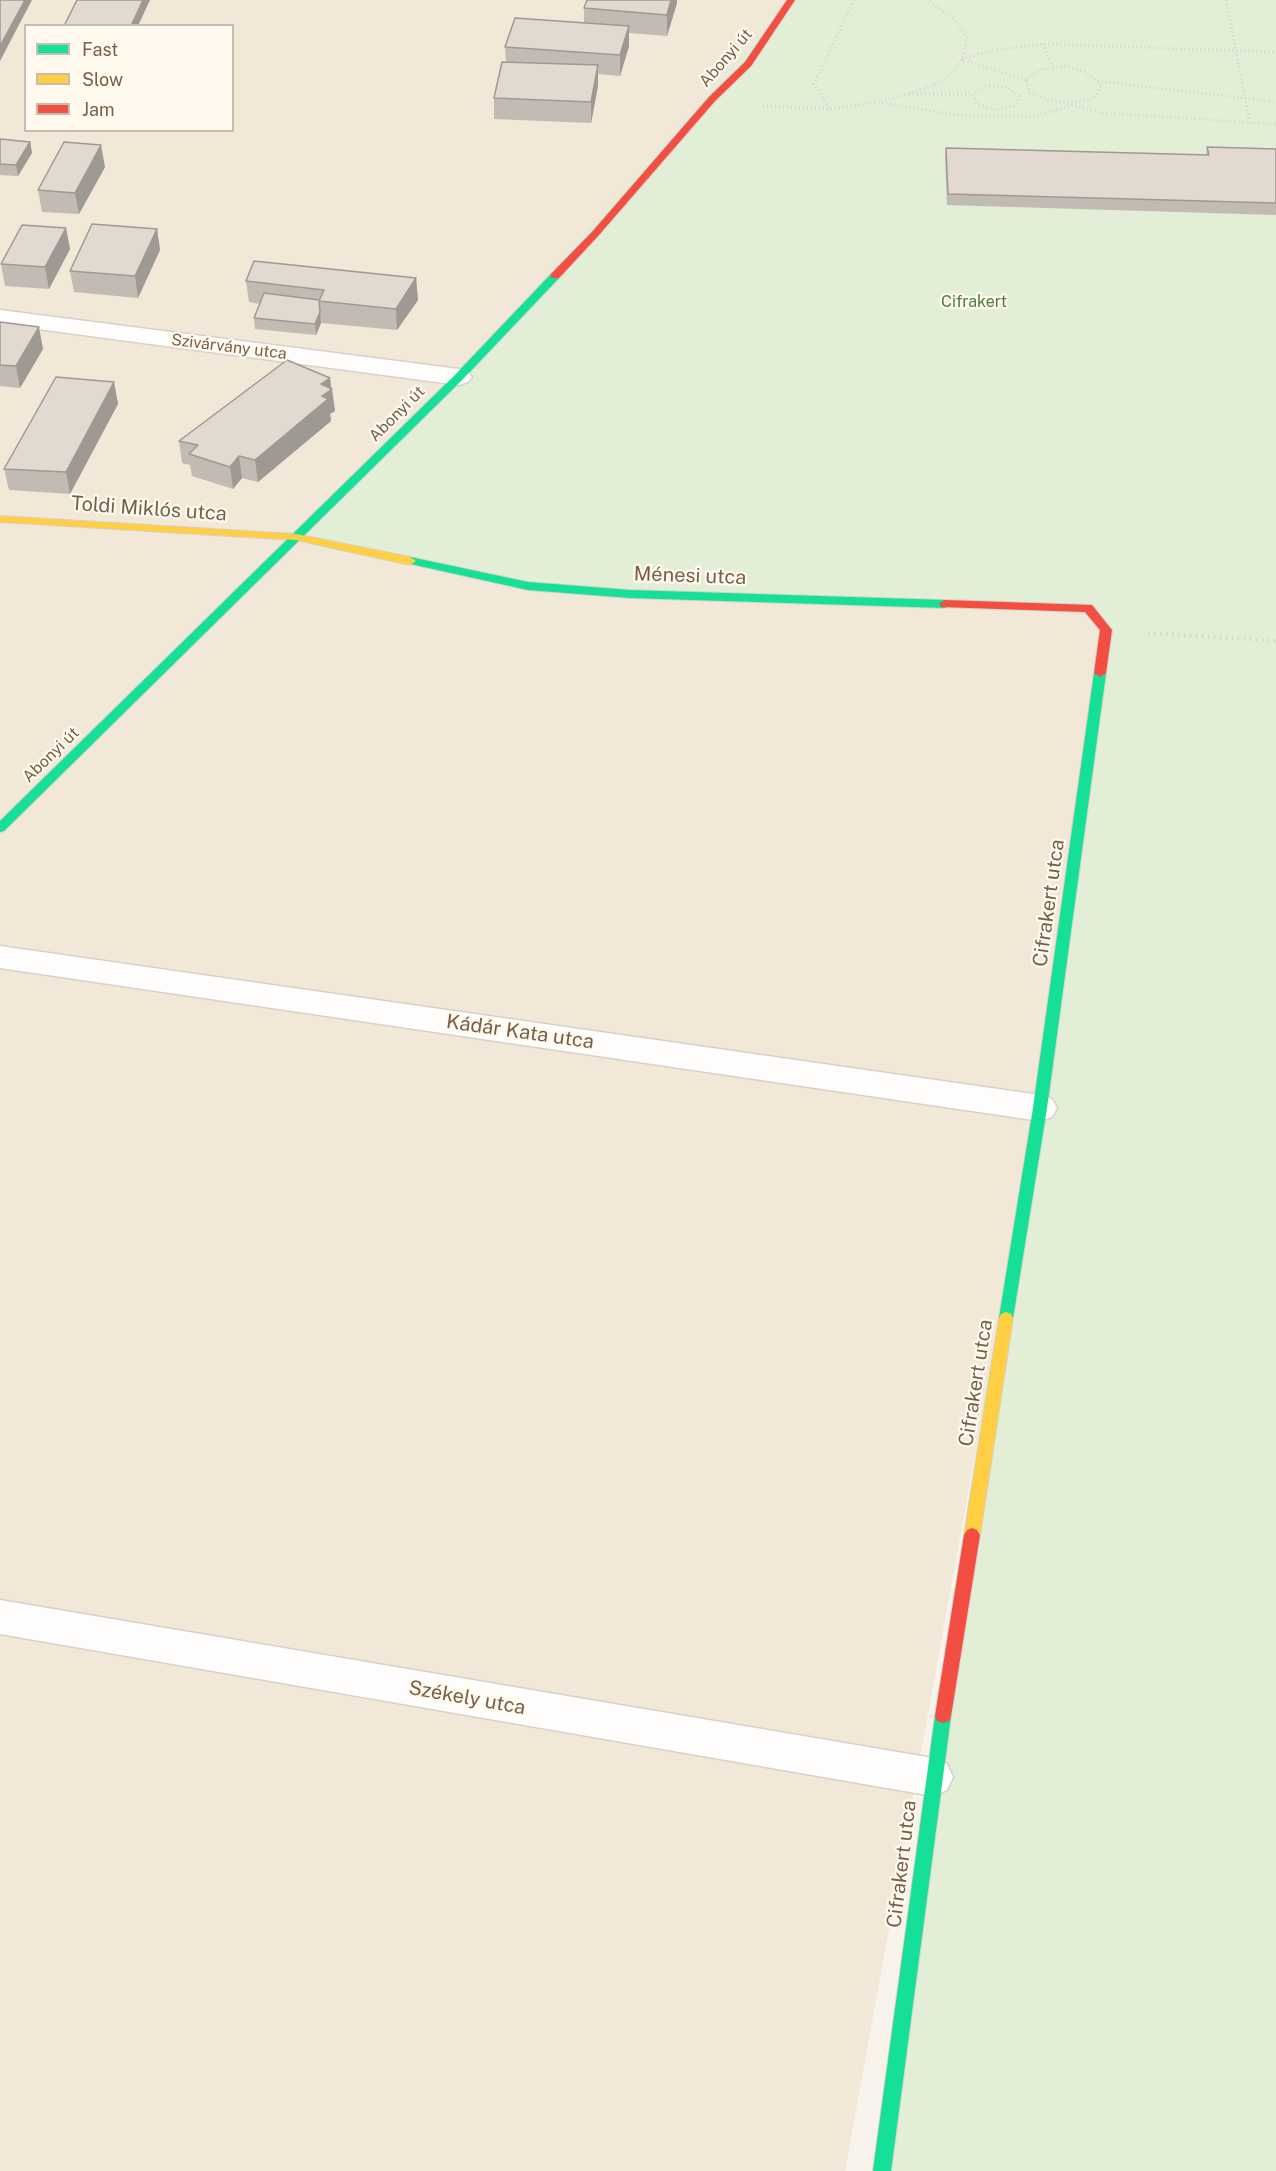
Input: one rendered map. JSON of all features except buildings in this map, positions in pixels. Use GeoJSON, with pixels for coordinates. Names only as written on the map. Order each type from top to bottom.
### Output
{"type":"FeatureCollection","features":[{"type":"Feature","properties":{"kind":"street","name":"Abonyi út"},"geometry":{"type":"LineString","coordinates":[[0,828],[459,377],[596,234],[712,99],[748,64],[791,0]]}},
{"type":"Feature","properties":{"kind":"street","name":"Szivárvány utca"},"geometry":{"type":"LineString","coordinates":[[0,317],[459,377]]}},
{"type":"Feature","properties":{"kind":"street","name":"Toldi Miklós utca"},"geometry":{"type":"LineString","coordinates":[[0,519],[296,537]]}},
{"type":"Feature","properties":{"kind":"street","name":"Ménesi utca"},"geometry":{"type":"LineString","coordinates":[[296,537],[528,586],[630,594],[1088,608],[1107,630]]}},
{"type":"Feature","properties":{"kind":"street","name":"Cifrakert utca"},"geometry":{"type":"LineString","coordinates":[[882,2171],[933,1777],[1040,1108],[1107,630]]}},
{"type":"Feature","properties":{"kind":"street","name":"Kádár Kata utca"},"geometry":{"type":"LineString","coordinates":[[0,957],[1040,1108]]}},
{"type":"Feature","properties":{"kind":"street","name":"Székely utca"},"geometry":{"type":"LineString","coordinates":[[0,1617],[933,1777]]}},
{"type":"Feature","properties":{"kind":"path"},"geometry":{"type":"LineString","coordinates":[[832,109],[826,107],[814,84],[854,0]]}},
{"type":"Feature","properties":{"kind":"path"},"geometry":{"type":"LineString","coordinates":[[712,99],[729,104],[832,109],[877,102],[926,87],[952,74],[962,59],[967,37],[954,19],[927,0]]}},
{"type":"Feature","properties":{"kind":"path"},"geometry":{"type":"LineString","coordinates":[[1226,0],[1250,124]]}},
{"type":"Feature","properties":{"kind":"path"},"geometry":{"type":"LineString","coordinates":[[962,59],[993,50],[1043,44],[1276,52]]}},
{"type":"Feature","properties":{"kind":"path"},"geometry":{"type":"LineString","coordinates":[[1043,44],[1053,67]]}},
{"type":"Feature","properties":{"kind":"path"},"geometry":{"type":"LineString","coordinates":[[962,59],[1026,80]]}},
{"type":"Feature","properties":{"kind":"path"},"geometry":{"type":"LineString","coordinates":[[877,102],[956,115],[1033,117],[1095,98],[1102,85],[1090,73],[1065,66],[1039,70],[1026,80]]}},
{"type":"Feature","properties":{"kind":"path"},"geometry":{"type":"LineString","coordinates":[[1026,80],[1029,92],[1048,102],[1073,105],[1102,113],[1250,124],[1276,123]]}},
{"type":"Feature","properties":{"kind":"path"},"geometry":{"type":"LineString","coordinates":[[1098,81],[1276,102]]}},
{"type":"Feature","properties":{"kind":"path"},"geometry":{"type":"LineString","coordinates":[[905,94],[973,94],[985,86],[1006,87],[1019,96]]}},
{"type":"Feature","properties":{"kind":"path"},"geometry":{"type":"LineString","coordinates":[[973,94],[977,105],[996,110],[1015,106],[1019,96],[1029,92]]}},
{"type":"Feature","properties":{"kind":"path"},"geometry":{"type":"LineString","coordinates":[[1107,630],[1276,641]]}},
{"type":"Feature","properties":{"kind":"shaded area"},"geometry":{"type":"Polygon","coordinates":[[[0,0],[791,0],[1135,575],[845,2171],[0,2171],[0,0]]]}},
{"type":"Feature","properties":{"kind":"green space","name":"Cifrakert"},"geometry":{"type":"Polygon","coordinates":[[[791,0],[1276,0],[1276,2171],[882,2171],[1106,630],[1088,608],[528,586],[296,537],[459,377],[791,0]]]}},
{"type":"Feature","properties":{"kind":"traffic: fast"},"geometry":{"type":"LineString","coordinates":[[0,828],[459,377],[555,276]]}},
{"type":"Feature","properties":{"kind":"traffic: fast"},"geometry":{"type":"LineString","coordinates":[[410,561],[528,586],[630,594],[945,604]]}},
{"type":"Feature","properties":{"kind":"traffic: fast"},"geometry":{"type":"LineString","coordinates":[[1006,1318],[1040,1108],[1100,673]]}},
{"type":"Feature","properties":{"kind":"traffic: fast"},"geometry":{"type":"LineString","coordinates":[[882,2171],[943,1716]]}},
{"type":"Feature","properties":{"kind":"traffic: slow"},"geometry":{"type":"LineString","coordinates":[[0,519],[296,537],[410,561]]}},
{"type":"Feature","properties":{"kind":"traffic: slow"},"geometry":{"type":"LineString","coordinates":[[972,1535],[1006,1318]]}},
{"type":"Feature","properties":{"kind":"traffic: jam"},"geometry":{"type":"LineString","coordinates":[[555,276],[595,234],[712,99],[748,64],[791,0]]}},
{"type":"Feature","properties":{"kind":"traffic: jam"},"geometry":{"type":"LineString","coordinates":[[945,604],[1088,608],[1106,630],[1100,673]]}},
{"type":"Feature","properties":{"kind":"traffic: jam"},"geometry":{"type":"LineString","coordinates":[[943,1716],[972,1535]]}}]}
